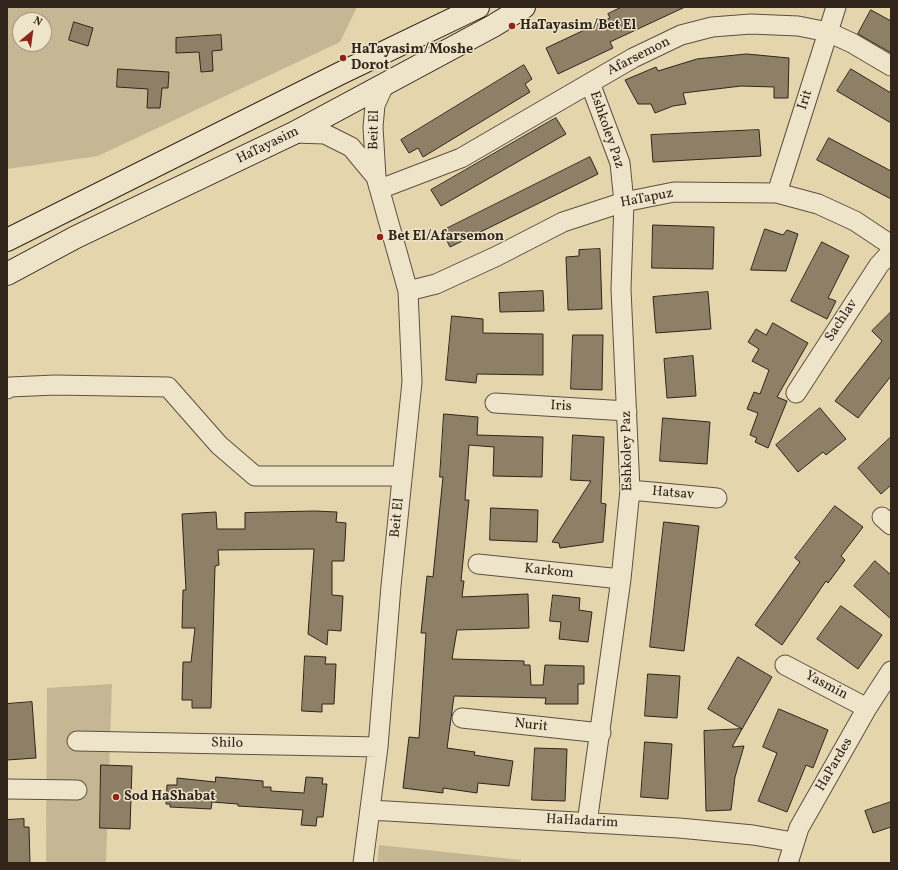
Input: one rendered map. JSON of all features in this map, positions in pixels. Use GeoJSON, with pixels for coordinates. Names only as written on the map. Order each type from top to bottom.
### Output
{"type":"FeatureCollection","features":[{"type":"Feature","properties":{"kind":"street"},"geometry":{"type":"LineString","coordinates":[[7,240],[341,73],[478,7]]}},
{"type":"Feature","properties":{"kind":"street","name":"HaTayasim"},"geometry":{"type":"LineString","coordinates":[[7,274],[76,237],[294,133],[493,26],[524,7]]}},
{"type":"Feature","properties":{"kind":"street","name":"Irit"},"geometry":{"type":"LineString","coordinates":[[776,192],[836,7]]}},
{"type":"Feature","properties":{"kind":"street","name":"Afarsemon"},"geometry":{"type":"LineString","coordinates":[[378,183],[462,158],[634,58],[681,35],[712,27],[751,24],[782,25],[798,26],[828,32],[852,43],[891,66]]}},
{"type":"Feature","properties":{"kind":"street","name":"Eshkoley Paz"},"geometry":{"type":"LineString","coordinates":[[587,823],[601,733],[621,579],[630,490],[622,289],[624,202],[620,163],[590,83]]}},
{"type":"Feature","properties":{"kind":"street","name":"Beit El"},"geometry":{"type":"LineString","coordinates":[[363,863],[378,747],[391,586],[412,382],[408,291],[378,183],[373,127],[375,105],[384,85]]}},
{"type":"Feature","properties":{"kind":"street","name":"Beit El"},"geometry":{"type":"LineString","coordinates":[[294,133],[325,134],[351,146],[378,183]]}},
{"type":"Feature","properties":{"kind":"street","name":"HaTapuz"},"geometry":{"type":"LineString","coordinates":[[408,291],[443,281],[497,256],[563,222],[624,202],[674,192],[776,192],[818,204],[855,221],[891,245]]}},
{"type":"Feature","properties":{"kind":"street","name":"Sachlav"},"geometry":{"type":"LineString","coordinates":[[796,393],[879,265],[891,252]]}},
{"type":"Feature","properties":{"kind":"street"},"geometry":{"type":"LineString","coordinates":[[7,389],[10,387],[55,386],[168,387],[219,445],[255,476],[402,476]]}},
{"type":"Feature","properties":{"kind":"street","name":"Iris"},"geometry":{"type":"LineString","coordinates":[[495,403],[627,411]]}},
{"type":"Feature","properties":{"kind":"street","name":"Hatsav"},"geometry":{"type":"LineString","coordinates":[[630,490],[717,498]]}},
{"type":"Feature","properties":{"kind":"street","name":"Karkom"},"geometry":{"type":"LineString","coordinates":[[478,564],[621,579]]}},
{"type":"Feature","properties":{"kind":"street","name":"Yasmin"},"geometry":{"type":"LineString","coordinates":[[785,665],[867,708]]}},
{"type":"Feature","properties":{"kind":"street","name":"HaPardes"},"geometry":{"type":"LineString","coordinates":[[788,863],[793,842],[799,828],[867,708],[891,670]]}},
{"type":"Feature","properties":{"kind":"street","name":"Nurit"},"geometry":{"type":"LineString","coordinates":[[462,718],[601,733]]}},
{"type":"Feature","properties":{"kind":"street","name":"Shilo"},"geometry":{"type":"LineString","coordinates":[[77,741],[378,747]]}},
{"type":"Feature","properties":{"kind":"street"},"geometry":{"type":"LineString","coordinates":[[7,789],[77,790]]}},
{"type":"Feature","properties":{"kind":"street","name":"HaHadarim"},"geometry":{"type":"LineString","coordinates":[[370,810],[754,835],[793,842]]}},
{"type":"Feature","properties":{"kind":"shaded area"},"geometry":{"type":"Polygon","coordinates":[[[7,7],[357,7],[340,42],[98,156],[7,169],[7,7]]]}},
{"type":"Feature","properties":{"kind":"shaded area"},"geometry":{"type":"Polygon","coordinates":[[[112,684],[106,863],[46,863],[47,688],[112,684]]]}},
{"type":"Feature","properties":{"kind":"shaded area"},"geometry":{"type":"Polygon","coordinates":[[[379,845],[521,860],[520,863],[377,863],[379,845]]]}},
{"type":"Feature","properties":{"kind":"building"},"geometry":{"type":"Polygon","coordinates":[[[622,7],[685,7],[610,42],[613,48],[558,74],[546,48],[610,18],[608,14],[622,7]]]}},
{"type":"Feature","properties":{"kind":"building"},"geometry":{"type":"Polygon","coordinates":[[[871,10],[891,21],[891,53],[858,34],[871,10]]]}},
{"type":"Feature","properties":{"kind":"building"},"geometry":{"type":"Polygon","coordinates":[[[74,22],[93,28],[88,46],[69,40],[74,22]]]}},
{"type":"Feature","properties":{"kind":"building"},"geometry":{"type":"Polygon","coordinates":[[[221,35],[222,50],[212,51],[213,71],[201,72],[199,52],[176,53],[176,38],[221,35]]]}},
{"type":"Feature","properties":{"kind":"building"},"geometry":{"type":"Polygon","coordinates":[[[747,54],[789,58],[788,98],[774,98],[774,87],[741,86],[683,93],[686,104],[673,106],[655,113],[651,104],[638,104],[625,80],[656,67],[658,71],[697,59],[747,54]]]}},
{"type":"Feature","properties":{"kind":"building"},"geometry":{"type":"Polygon","coordinates":[[[524,65],[532,79],[525,84],[530,92],[423,157],[418,148],[409,153],[401,140],[524,65]]]}},
{"type":"Feature","properties":{"kind":"building"},"geometry":{"type":"Polygon","coordinates":[[[118,69],[169,72],[168,88],[162,88],[160,108],[147,108],[148,89],[117,87],[118,69]]]}},
{"type":"Feature","properties":{"kind":"building"},"geometry":{"type":"Polygon","coordinates":[[[851,69],[891,93],[891,123],[837,91],[851,69]]]}},
{"type":"Feature","properties":{"kind":"building"},"geometry":{"type":"Polygon","coordinates":[[[556,118],[566,134],[441,206],[431,190],[556,118]]]}},
{"type":"Feature","properties":{"kind":"building"},"geometry":{"type":"Polygon","coordinates":[[[759,130],[761,156],[653,162],[651,135],[759,130]]]}},
{"type":"Feature","properties":{"kind":"building"},"geometry":{"type":"Polygon","coordinates":[[[829,138],[891,171],[891,199],[817,160],[829,138]]]}},
{"type":"Feature","properties":{"kind":"building"},"geometry":{"type":"Polygon","coordinates":[[[590,157],[598,174],[450,247],[442,231],[590,157]]]}},
{"type":"Feature","properties":{"kind":"building"},"geometry":{"type":"Polygon","coordinates":[[[653,225],[714,227],[713,269],[652,268],[653,225]]]}},
{"type":"Feature","properties":{"kind":"building"},"geometry":{"type":"Polygon","coordinates":[[[765,229],[783,235],[787,230],[798,234],[786,271],[751,270],[765,229]]]}},
{"type":"Feature","properties":{"kind":"building"},"geometry":{"type":"Polygon","coordinates":[[[822,242],[849,256],[828,298],[836,301],[827,319],[791,301],[822,242]]]}},
{"type":"Feature","properties":{"kind":"building"},"geometry":{"type":"Polygon","coordinates":[[[600,249],[602,309],[568,310],[566,257],[579,256],[579,250],[600,249]]]}},
{"type":"Feature","properties":{"kind":"building"},"geometry":{"type":"Polygon","coordinates":[[[543,291],[544,311],[500,312],[499,293],[543,291]]]}},
{"type":"Feature","properties":{"kind":"building"},"geometry":{"type":"Polygon","coordinates":[[[708,292],[711,329],[656,333],[653,297],[708,292]]]}},
{"type":"Feature","properties":{"kind":"building"},"geometry":{"type":"Polygon","coordinates":[[[891,312],[891,376],[858,418],[835,401],[882,341],[872,331],[891,312]]]}},
{"type":"Feature","properties":{"kind":"building"},"geometry":{"type":"Polygon","coordinates":[[[452,316],[483,319],[483,333],[543,334],[543,375],[477,374],[476,383],[446,380],[452,316]]]}},
{"type":"Feature","properties":{"kind":"building"},"geometry":{"type":"Polygon","coordinates":[[[773,323],[808,343],[777,397],[787,401],[768,448],[755,442],[757,438],[750,435],[758,413],[747,409],[754,392],[760,394],[769,370],[752,361],[759,349],[748,342],[756,329],[766,335],[773,323]]]}},
{"type":"Feature","properties":{"kind":"building"},"geometry":{"type":"Polygon","coordinates":[[[573,335],[603,335],[602,390],[571,389],[573,335]]]}},
{"type":"Feature","properties":{"kind":"building"},"geometry":{"type":"Polygon","coordinates":[[[693,356],[696,396],[667,398],[664,359],[693,356]]]}},
{"type":"Feature","properties":{"kind":"building"},"geometry":{"type":"Polygon","coordinates":[[[820,408],[846,439],[826,455],[823,452],[798,472],[776,445],[820,408]]]}},
{"type":"Feature","properties":{"kind":"building"},"geometry":{"type":"Polygon","coordinates":[[[444,414],[478,417],[477,435],[543,437],[542,477],[493,476],[494,447],[469,445],[465,500],[469,500],[461,581],[464,581],[462,597],[528,594],[529,628],[457,630],[452,659],[524,661],[524,665],[530,665],[531,685],[543,685],[545,665],[584,666],[584,684],[578,684],[578,704],[545,704],[546,698],[454,696],[447,748],[475,752],[474,755],[513,761],[509,786],[478,783],[477,793],[443,788],[443,793],[403,788],[409,737],[419,738],[426,633],[421,633],[427,576],[433,577],[443,477],[440,477],[444,414]]]}},
{"type":"Feature","properties":{"kind":"building"},"geometry":{"type":"Polygon","coordinates":[[[663,418],[710,422],[707,464],[660,461],[663,418]]]}},
{"type":"Feature","properties":{"kind":"building"},"geometry":{"type":"Polygon","coordinates":[[[573,435],[604,437],[601,503],[606,504],[603,542],[560,548],[559,543],[552,542],[591,481],[571,480],[573,435]]]}},
{"type":"Feature","properties":{"kind":"building"},"geometry":{"type":"Polygon","coordinates":[[[891,437],[891,485],[881,494],[858,468],[891,437]]]}},
{"type":"Feature","properties":{"kind":"building"},"geometry":{"type":"Polygon","coordinates":[[[835,506],[863,527],[841,556],[845,560],[828,583],[826,581],[782,645],[755,625],[800,562],[795,558],[835,506]]]}},
{"type":"Feature","properties":{"kind":"building"},"geometry":{"type":"Polygon","coordinates":[[[491,508],[538,510],[537,542],[490,540],[491,508]]]}},
{"type":"Feature","properties":{"kind":"building"},"geometry":{"type":"Polygon","coordinates":[[[315,511],[337,512],[336,522],[346,523],[344,561],[332,561],[332,595],[343,596],[341,631],[328,630],[327,645],[308,634],[314,549],[218,550],[219,565],[215,566],[211,708],[192,708],[192,700],[182,700],[183,662],[191,662],[195,628],[182,628],[183,590],[186,590],[182,514],[216,512],[217,529],[245,529],[245,513],[315,511]]]}},
{"type":"Feature","properties":{"kind":"building"},"geometry":{"type":"Polygon","coordinates":[[[664,522],[699,526],[684,651],[650,647],[664,522]]]}},
{"type":"Feature","properties":{"kind":"building"},"geometry":{"type":"Polygon","coordinates":[[[875,561],[891,575],[891,619],[854,586],[875,561]]]}},
{"type":"Feature","properties":{"kind":"building"},"geometry":{"type":"Polygon","coordinates":[[[553,595],[580,598],[579,610],[592,612],[588,642],[559,639],[561,622],[550,621],[553,595]]]}},
{"type":"Feature","properties":{"kind":"building"},"geometry":{"type":"Polygon","coordinates":[[[841,606],[882,635],[858,669],[817,639],[841,606]]]}},
{"type":"Feature","properties":{"kind":"building"},"geometry":{"type":"Polygon","coordinates":[[[305,656],[326,657],[325,664],[336,664],[334,704],[322,704],[322,712],[302,711],[305,656]]]}},
{"type":"Feature","properties":{"kind":"building"},"geometry":{"type":"Polygon","coordinates":[[[738,657],[772,677],[742,729],[708,709],[738,657]]]}},
{"type":"Feature","properties":{"kind":"building"},"geometry":{"type":"Polygon","coordinates":[[[648,674],[680,676],[677,718],[645,716],[648,674]]]}},
{"type":"Feature","properties":{"kind":"building"},"geometry":{"type":"Polygon","coordinates":[[[32,702],[36,758],[7,760],[7,704],[32,702]]]}},
{"type":"Feature","properties":{"kind":"building"},"geometry":{"type":"Polygon","coordinates":[[[779,709],[828,730],[813,768],[806,765],[787,812],[758,801],[777,753],[763,747],[779,709]]]}},
{"type":"Feature","properties":{"kind":"building"},"geometry":{"type":"Polygon","coordinates":[[[742,729],[732,747],[744,746],[735,777],[731,810],[706,811],[704,731],[742,729]]]}},
{"type":"Feature","properties":{"kind":"building"},"geometry":{"type":"Polygon","coordinates":[[[645,742],[672,744],[668,799],[641,797],[645,742]]]}},
{"type":"Feature","properties":{"kind":"building"},"geometry":{"type":"Polygon","coordinates":[[[535,748],[567,749],[565,801],[532,800],[535,748]]]}},
{"type":"Feature","properties":{"kind":"building","name":"Sod HaShabat"},"geometry":{"type":"Polygon","coordinates":[[[101,765],[132,766],[130,829],[100,828],[101,765]]]}},
{"type":"Feature","properties":{"kind":"building"},"geometry":{"type":"Polygon","coordinates":[[[216,777],[263,781],[263,787],[271,787],[271,791],[304,793],[306,777],[323,778],[322,784],[327,784],[323,817],[317,817],[316,826],[301,825],[303,810],[238,806],[238,804],[212,802],[211,809],[170,807],[170,804],[166,804],[167,785],[177,785],[177,778],[215,782],[216,777]]]}},
{"type":"Feature","properties":{"kind":"building"},"geometry":{"type":"Polygon","coordinates":[[[891,802],[891,827],[873,833],[865,811],[891,802]]]}},
{"type":"Feature","properties":{"kind":"building"},"geometry":{"type":"Polygon","coordinates":[[[24,819],[24,827],[29,827],[30,863],[7,863],[7,820],[24,819]]]}},
{"type":"Feature","properties":{"kind":"place","name":"HaTayasim/Bet El"},"geometry":{"type":"Point","coordinates":[512,26]}},
{"type":"Feature","properties":{"kind":"place","name":"HaTayasim/Moshe Dorot"},"geometry":{"type":"Point","coordinates":[343,58]}},
{"type":"Feature","properties":{"kind":"place","name":"Bet El/Afarsemon"},"geometry":{"type":"Point","coordinates":[380,237]}},
{"type":"Feature","properties":{"kind":"place","name":"Sod HaShabat"},"geometry":{"type":"Point","coordinates":[116,797]}}]}
